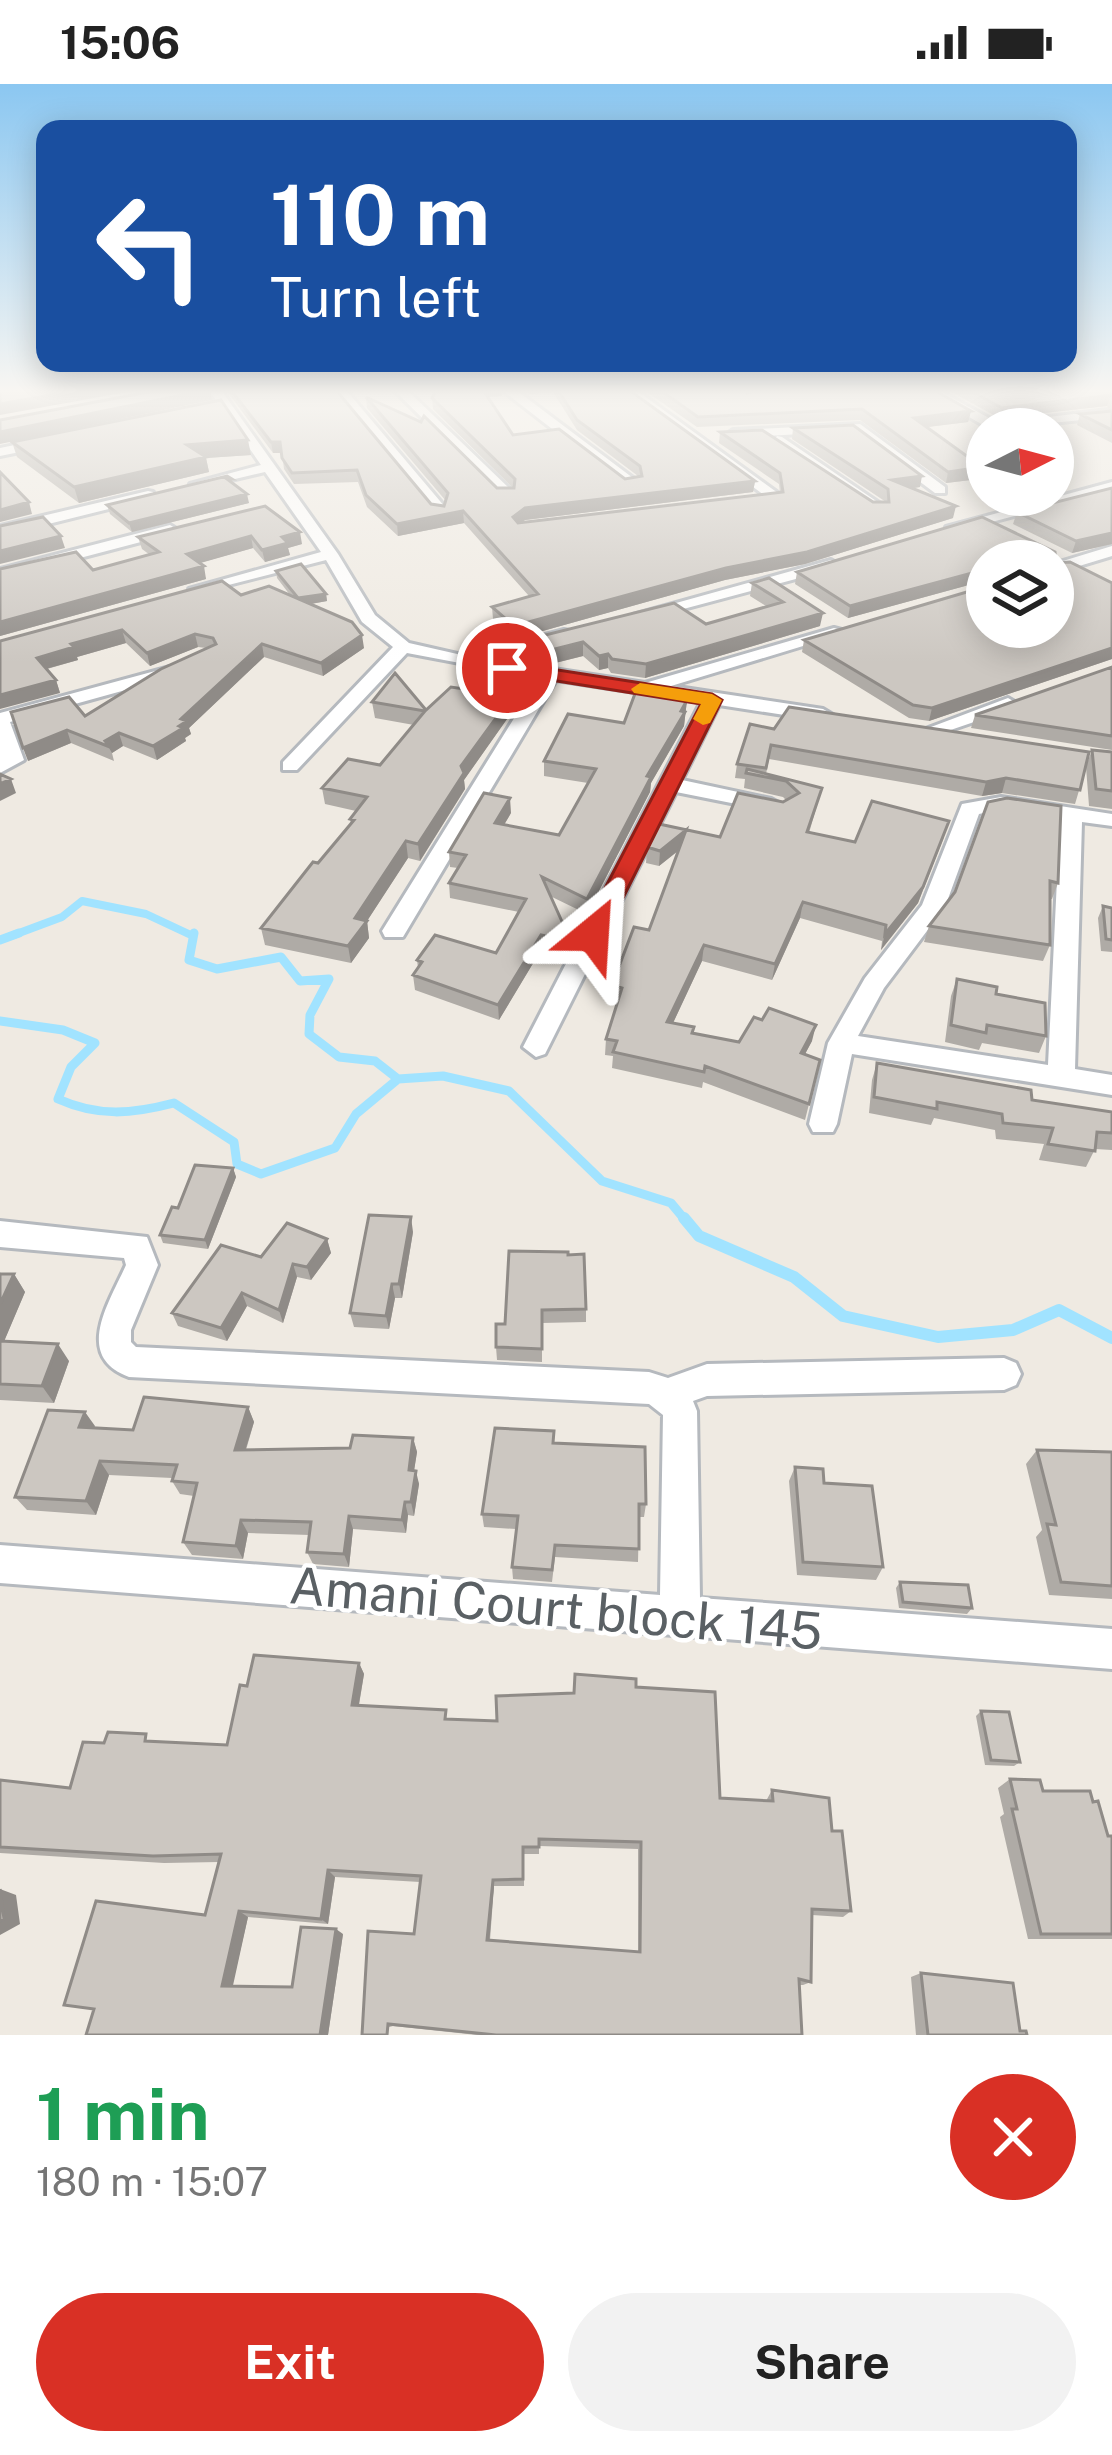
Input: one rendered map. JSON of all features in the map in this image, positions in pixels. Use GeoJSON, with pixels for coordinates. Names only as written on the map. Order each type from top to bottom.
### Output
{"type":"FeatureCollection","features":[{"type":"Feature","properties":{"kind":"street"},"geometry":{"type":"LineString","coordinates":[[179,488],[208,481]]}},
{"type":"Feature","properties":{"kind":"street"},"geometry":{"type":"LineString","coordinates":[[278,481],[330,554],[368,619],[403,647],[550,675],[845,718]]}},
{"type":"Feature","properties":{"kind":"street"},"geometry":{"type":"LineString","coordinates":[[416,481],[440,510]]}},
{"type":"Feature","properties":{"kind":"street"},"geometry":{"type":"LineString","coordinates":[[494,481],[506,493]]}},
{"type":"Feature","properties":{"kind":"street"},"geometry":{"type":"LineString","coordinates":[[628,481],[632,484]]}},
{"type":"Feature","properties":{"kind":"street"},"geometry":{"type":"LineString","coordinates":[[720,507],[775,496],[755,481]]}},
{"type":"Feature","properties":{"kind":"street"},"geometry":{"type":"LineString","coordinates":[[839,481],[878,507]]}},
{"type":"Feature","properties":{"kind":"street"},"geometry":{"type":"LineString","coordinates":[[928,481],[940,490]]}},
{"type":"Feature","properties":{"kind":"street"},"geometry":{"type":"LineString","coordinates":[[945,530],[1111,487]]}},
{"type":"Feature","properties":{"kind":"street"},"geometry":{"type":"LineString","coordinates":[[0,531],[157,493]]}},
{"type":"Feature","properties":{"kind":"street"},"geometry":{"type":"LineString","coordinates":[[271,507],[292,502]]}},
{"type":"Feature","properties":{"kind":"street"},"geometry":{"type":"LineString","coordinates":[[983,520],[1001,529]]}},
{"type":"Feature","properties":{"kind":"street"},"geometry":{"type":"LineString","coordinates":[[0,574],[184,526]]}},
{"type":"Feature","properties":{"kind":"street"},"geometry":{"type":"LineString","coordinates":[[1074,562],[1112,551]]}},
{"type":"Feature","properties":{"kind":"street"},"geometry":{"type":"LineString","coordinates":[[176,598],[330,554]]}},
{"type":"Feature","properties":{"kind":"street"},"geometry":{"type":"LineString","coordinates":[[616,621],[857,556]]}},
{"type":"Feature","properties":{"kind":"street"},"geometry":{"type":"LineString","coordinates":[[769,581],[788,594]]}},
{"type":"Feature","properties":{"kind":"street"},"geometry":{"type":"LineString","coordinates":[[827,618],[846,630]]}},
{"type":"Feature","properties":{"kind":"street"},"geometry":{"type":"LineString","coordinates":[[642,689],[866,624]]}},
{"type":"Feature","properties":{"kind":"street"},"geometry":{"type":"LineString","coordinates":[[464,661],[573,632]]}},
{"type":"Feature","properties":{"kind":"street"},"geometry":{"type":"LineString","coordinates":[[290,766],[403,647]]}},
{"type":"Feature","properties":{"kind":"street"},"geometry":{"type":"LineString","coordinates":[[0,767],[14,760],[0,720],[126,687],[190,663]]}},
{"type":"Feature","properties":{"kind":"street"},"geometry":{"type":"LineString","coordinates":[[394,931],[550,675]]}},
{"type":"Feature","properties":{"kind":"street"},"geometry":{"type":"LineString","coordinates":[[933,730],[1023,699]]}},
{"type":"Feature","properties":{"kind":"street"},"geometry":{"type":"LineString","coordinates":[[536,1047],[712,700]]}},
{"type":"Feature","properties":{"kind":"street"},"geometry":{"type":"LineString","coordinates":[[911,727],[978,738]]}},
{"type":"Feature","properties":{"kind":"street"},"geometry":{"type":"LineString","coordinates":[[670,784],[781,807]]}},
{"type":"Feature","properties":{"kind":"street"},"geometry":{"type":"LineString","coordinates":[[823,1124],[841,1043],[874,984],[933,908],[970,809],[1001,803],[1112,820]]}},
{"type":"Feature","properties":{"kind":"street"},"geometry":{"type":"LineString","coordinates":[[1061,1077],[1071,814]]}},
{"type":"Feature","properties":{"kind":"street"},"geometry":{"type":"LineString","coordinates":[[841,1043],[1112,1085]]}},
{"type":"Feature","properties":{"kind":"street"},"geometry":{"type":"LineString","coordinates":[[0,1234],[136,1246],[142,1265],[114,1330],[114,1348],[129,1362],[649,1388],[668,1394],[707,1380],[1004,1374]]}},
{"type":"Feature","properties":{"kind":"street","name":"Amani Court block 145"},"geometry":{"type":"LineString","coordinates":[[668,1394],[680,1411],[680,1618]]}},
{"type":"Feature","properties":{"kind":"street","name":"Amani Court block 145"},"geometry":{"type":"LineString","coordinates":[[0,1564],[1112,1649]]}},
{"type":"Feature","properties":{"kind":"building"},"geometry":{"type":"Polygon","coordinates":[[[0,481],[9,481],[29,502],[0,510],[0,481]]]}},
{"type":"Feature","properties":{"kind":"building"},"geometry":{"type":"Polygon","coordinates":[[[66,481],[100,481],[74,487],[66,481]]]}},
{"type":"Feature","properties":{"kind":"building"},"geometry":{"type":"Polygon","coordinates":[[[206,481],[230,481],[247,494],[129,523],[107,505],[206,481]]]}},
{"type":"Feature","properties":{"kind":"building"},"geometry":{"type":"Polygon","coordinates":[[[361,481],[412,481],[431,504],[444,506],[448,493],[438,481],[490,481],[497,488],[514,488],[515,481],[755,481],[525,508],[513,517],[518,523],[783,492],[781,481],[841,481],[873,502],[889,502],[888,489],[876,481],[895,481],[956,506],[807,552],[726,568],[514,626],[492,607],[538,594],[463,511],[397,524],[366,495],[361,481]]]}},
{"type":"Feature","properties":{"kind":"building"},"geometry":{"type":"Polygon","coordinates":[[[1112,488],[1112,533],[1076,541],[1025,516],[1074,516],[1074,498],[1112,488]]]}},
{"type":"Feature","properties":{"kind":"building"},"geometry":{"type":"Polygon","coordinates":[[[265,506],[300,532],[282,537],[288,543],[262,550],[251,536],[187,554],[204,566],[0,622],[0,569],[76,552],[93,570],[159,552],[138,537],[265,506]]]}},
{"type":"Feature","properties":{"kind":"building"},"geometry":{"type":"Polygon","coordinates":[[[43,517],[61,536],[0,551],[0,526],[43,517]]]}},
{"type":"Feature","properties":{"kind":"building"},"geometry":{"type":"Polygon","coordinates":[[[982,517],[1030,540],[966,540],[966,575],[850,606],[797,572],[982,517]]]}},
{"type":"Feature","properties":{"kind":"building"},"geometry":{"type":"Polygon","coordinates":[[[301,564],[326,594],[298,598],[276,571],[301,564]]]}},
{"type":"Feature","properties":{"kind":"building"},"geometry":{"type":"Polygon","coordinates":[[[1074,564],[1112,583],[1112,648],[932,708],[913,705],[804,640],[966,592],[966,648],[1074,648],[1074,564]]]}},
{"type":"Feature","properties":{"kind":"building"},"geometry":{"type":"Polygon","coordinates":[[[769,578],[823,613],[646,664],[599,656],[583,642],[551,650],[529,639],[674,603],[706,624],[783,602],[752,583],[769,578]]]}},
{"type":"Feature","properties":{"kind":"building"},"geometry":{"type":"Polygon","coordinates":[[[222,581],[241,595],[269,586],[352,622],[362,635],[321,663],[262,644],[181,719],[187,721],[179,726],[183,728],[153,746],[119,733],[105,741],[110,747],[67,730],[23,748],[11,712],[69,697],[85,716],[161,669],[216,644],[213,638],[195,634],[147,653],[122,630],[37,658],[56,680],[0,695],[0,641],[222,581]]]}},
{"type":"Feature","properties":{"kind":"building"},"geometry":{"type":"Polygon","coordinates":[[[1112,667],[1112,736],[975,715],[1112,667]]]}},
{"type":"Feature","properties":{"kind":"building"},"geometry":{"type":"Polygon","coordinates":[[[395,673],[426,710],[451,687],[512,696],[461,766],[464,773],[418,844],[406,841],[355,918],[367,921],[348,946],[261,928],[313,862],[318,863],[354,820],[350,819],[367,797],[322,788],[348,759],[380,765],[425,711],[372,702],[395,673]]]}},
{"type":"Feature","properties":{"kind":"building"},"geometry":{"type":"Polygon","coordinates":[[[636,691],[687,700],[681,711],[685,712],[647,776],[651,777],[587,899],[542,877],[568,935],[566,940],[541,935],[498,1005],[413,975],[422,962],[417,960],[435,935],[496,953],[526,899],[449,883],[466,855],[449,852],[484,793],[510,798],[495,823],[559,835],[596,769],[544,761],[568,714],[624,723],[636,691]]]}},
{"type":"Feature","properties":{"kind":"building"},"geometry":{"type":"Polygon","coordinates":[[[789,707],[1089,752],[1080,790],[1006,778],[986,782],[771,745],[766,768],[737,764],[750,724],[774,729],[789,707]]]}},
{"type":"Feature","properties":{"kind":"building"},"geometry":{"type":"Polygon","coordinates":[[[1092,750],[1112,752],[1112,791],[1096,789],[1092,750]]]}},
{"type":"Feature","properties":{"kind":"building"},"geometry":{"type":"Polygon","coordinates":[[[747,769],[822,788],[807,832],[855,842],[872,801],[949,821],[923,887],[885,934],[886,925],[803,902],[775,964],[704,945],[667,1022],[694,1027],[692,1033],[739,1042],[754,1017],[762,1020],[769,1008],[816,1025],[801,1053],[820,1060],[809,1104],[705,1066],[704,1072],[613,1052],[617,1041],[606,1039],[622,988],[612,985],[634,927],[649,930],[686,830],[660,851],[647,847],[659,824],[720,837],[738,793],[783,802],[799,793],[786,781],[746,773],[747,769]]]}},
{"type":"Feature","properties":{"kind":"building"},"geometry":{"type":"Polygon","coordinates":[[[1007,798],[1061,806],[1058,883],[1050,881],[1050,945],[929,926],[955,892],[988,802],[1007,798]]]}},
{"type":"Feature","properties":{"kind":"building"},"geometry":{"type":"Polygon","coordinates":[[[1103,906],[1112,908],[1112,940],[1106,939],[1103,906]]]}},
{"type":"Feature","properties":{"kind":"building"},"geometry":{"type":"Polygon","coordinates":[[[957,979],[997,987],[996,994],[1045,1003],[1046,1036],[987,1025],[986,1033],[951,1025],[957,979]]]}},
{"type":"Feature","properties":{"kind":"building"},"geometry":{"type":"Polygon","coordinates":[[[877,1063],[1031,1090],[1032,1100],[1112,1112],[1112,1133],[1097,1132],[1095,1151],[1048,1144],[1053,1128],[1003,1123],[1002,1114],[937,1102],[937,1109],[874,1097],[877,1063]]]}},
{"type":"Feature","properties":{"kind":"building"},"geometry":{"type":"Polygon","coordinates":[[[195,1165],[233,1168],[205,1240],[160,1235],[172,1207],[178,1208],[195,1165]]]}},
{"type":"Feature","properties":{"kind":"building"},"geometry":{"type":"Polygon","coordinates":[[[369,1215],[411,1217],[399,1284],[392,1284],[386,1316],[350,1313],[369,1215]]]}},
{"type":"Feature","properties":{"kind":"building"},"geometry":{"type":"Polygon","coordinates":[[[287,1223],[327,1239],[307,1267],[293,1264],[279,1310],[242,1293],[221,1328],[172,1313],[221,1245],[261,1257],[287,1223]]]}},
{"type":"Feature","properties":{"kind":"building"},"geometry":{"type":"Polygon","coordinates":[[[509,1251],[584,1254],[586,1309],[542,1310],[542,1349],[496,1347],[496,1324],[505,1324],[509,1251]]]}},
{"type":"Feature","properties":{"kind":"building"},"geometry":{"type":"Polygon","coordinates":[[[0,1274],[14,1274],[0,1304],[0,1274]]]}},
{"type":"Feature","properties":{"kind":"building"},"geometry":{"type":"Polygon","coordinates":[[[0,1341],[58,1344],[42,1386],[0,1384],[0,1341]]]}},
{"type":"Feature","properties":{"kind":"building"},"geometry":{"type":"Polygon","coordinates":[[[144,1397],[248,1407],[235,1450],[350,1448],[353,1435],[413,1438],[409,1470],[416,1471],[411,1502],[405,1502],[402,1520],[349,1516],[344,1554],[307,1552],[311,1522],[241,1520],[236,1546],[183,1542],[197,1483],[172,1481],[177,1465],[100,1461],[86,1501],[15,1497],[48,1410],[85,1412],[79,1427],[133,1430],[144,1397]]]}},
{"type":"Feature","properties":{"kind":"building"},"geometry":{"type":"Polygon","coordinates":[[[495,1428],[554,1431],[553,1443],[645,1447],[646,1504],[639,1504],[639,1549],[555,1545],[552,1570],[512,1567],[518,1516],[482,1514],[495,1428]]]}},
{"type":"Feature","properties":{"kind":"building"},"geometry":{"type":"Polygon","coordinates":[[[1037,1450],[1112,1452],[1112,1586],[1061,1582],[1047,1524],[1056,1525],[1037,1450]]]}},
{"type":"Feature","properties":{"kind":"building"},"geometry":{"type":"Polygon","coordinates":[[[795,1467],[823,1469],[824,1483],[872,1486],[883,1567],[803,1562],[795,1467]]]}},
{"type":"Feature","properties":{"kind":"building"},"geometry":{"type":"Polygon","coordinates":[[[900,1582],[968,1585],[972,1608],[903,1602],[900,1582]]]}},
{"type":"Feature","properties":{"kind":"building"},"geometry":{"type":"Polygon","coordinates":[[[254,1655],[359,1663],[352,1705],[446,1710],[445,1719],[497,1721],[496,1696],[574,1693],[575,1674],[636,1679],[636,1687],[715,1692],[720,1798],[773,1801],[772,1790],[829,1798],[832,1831],[842,1831],[851,1911],[812,1909],[811,1982],[799,1979],[802,2035],[496,2035],[388,2024],[387,2035],[362,2035],[368,1931],[414,1934],[421,1876],[328,1870],[321,1919],[239,1911],[222,1986],[292,1987],[301,1927],[336,1929],[320,2035],[86,2035],[94,2009],[64,2005],[96,1901],[205,1915],[221,1854],[153,1856],[0,1847],[0,1780],[70,1788],[83,1742],[104,1743],[108,1732],[146,1734],[145,1741],[227,1745],[240,1685],[247,1686],[254,1655]],[[539,1839],[539,1847],[523,1847],[523,1879],[493,1880],[487,1940],[640,1952],[641,1842],[539,1839]]]}},
{"type":"Feature","properties":{"kind":"building"},"geometry":{"type":"Polygon","coordinates":[[[981,1711],[1009,1712],[1020,1762],[991,1760],[981,1711]]]}},
{"type":"Feature","properties":{"kind":"building"},"geometry":{"type":"Polygon","coordinates":[[[1010,1779],[1040,1780],[1043,1791],[1090,1791],[1093,1802],[1098,1801],[1108,1836],[1112,1836],[1112,1934],[1041,1934],[1012,1809],[1017,1809],[1010,1779]]]}},
{"type":"Feature","properties":{"kind":"building"},"geometry":{"type":"Polygon","coordinates":[[[921,1973],[1013,1983],[1020,2031],[1027,2035],[928,2035],[921,1973]]]}},
{"type":"Feature","properties":{"kind":"waterway"},"geometry":{"type":"LineString","coordinates":[[11,936],[62,917],[82,901],[146,914],[193,936]]}},
{"type":"Feature","properties":{"kind":"waterway"},"geometry":{"type":"LineString","coordinates":[[0,940],[19,933]]}},
{"type":"Feature","properties":{"kind":"waterway"},"geometry":{"type":"LineString","coordinates":[[194,933],[189,960],[217,969],[281,957],[300,981],[329,979],[310,1015],[309,1034],[339,1057],[375,1061],[398,1079]]}},
{"type":"Feature","properties":{"kind":"waterway"},"geometry":{"type":"LineString","coordinates":[[0,1021],[63,1030],[95,1043],[71,1067],[58,1099],[115,1112],[174,1103],[234,1142],[237,1164],[261,1174],[335,1148],[356,1114],[398,1079]]}},
{"type":"Feature","properties":{"kind":"waterway"},"geometry":{"type":"LineString","coordinates":[[398,1079],[443,1076],[509,1091],[602,1181],[671,1203],[686,1221]]}},
{"type":"Feature","properties":{"kind":"waterway"},"geometry":{"type":"LineString","coordinates":[[684,1218],[699,1236],[794,1277],[843,1316],[938,1337],[1013,1330],[1059,1310],[1112,1338]]}},
{"type":"Feature","properties":{"kind":"slow traffic"},"geometry":{"type":"LineString","coordinates":[[640,689],[712,700],[703,719]]}},
{"type":"Feature","properties":{"kind":"route"},"geometry":{"type":"LineString","coordinates":[[507,668],[712,700],[593,934]]}}]}
